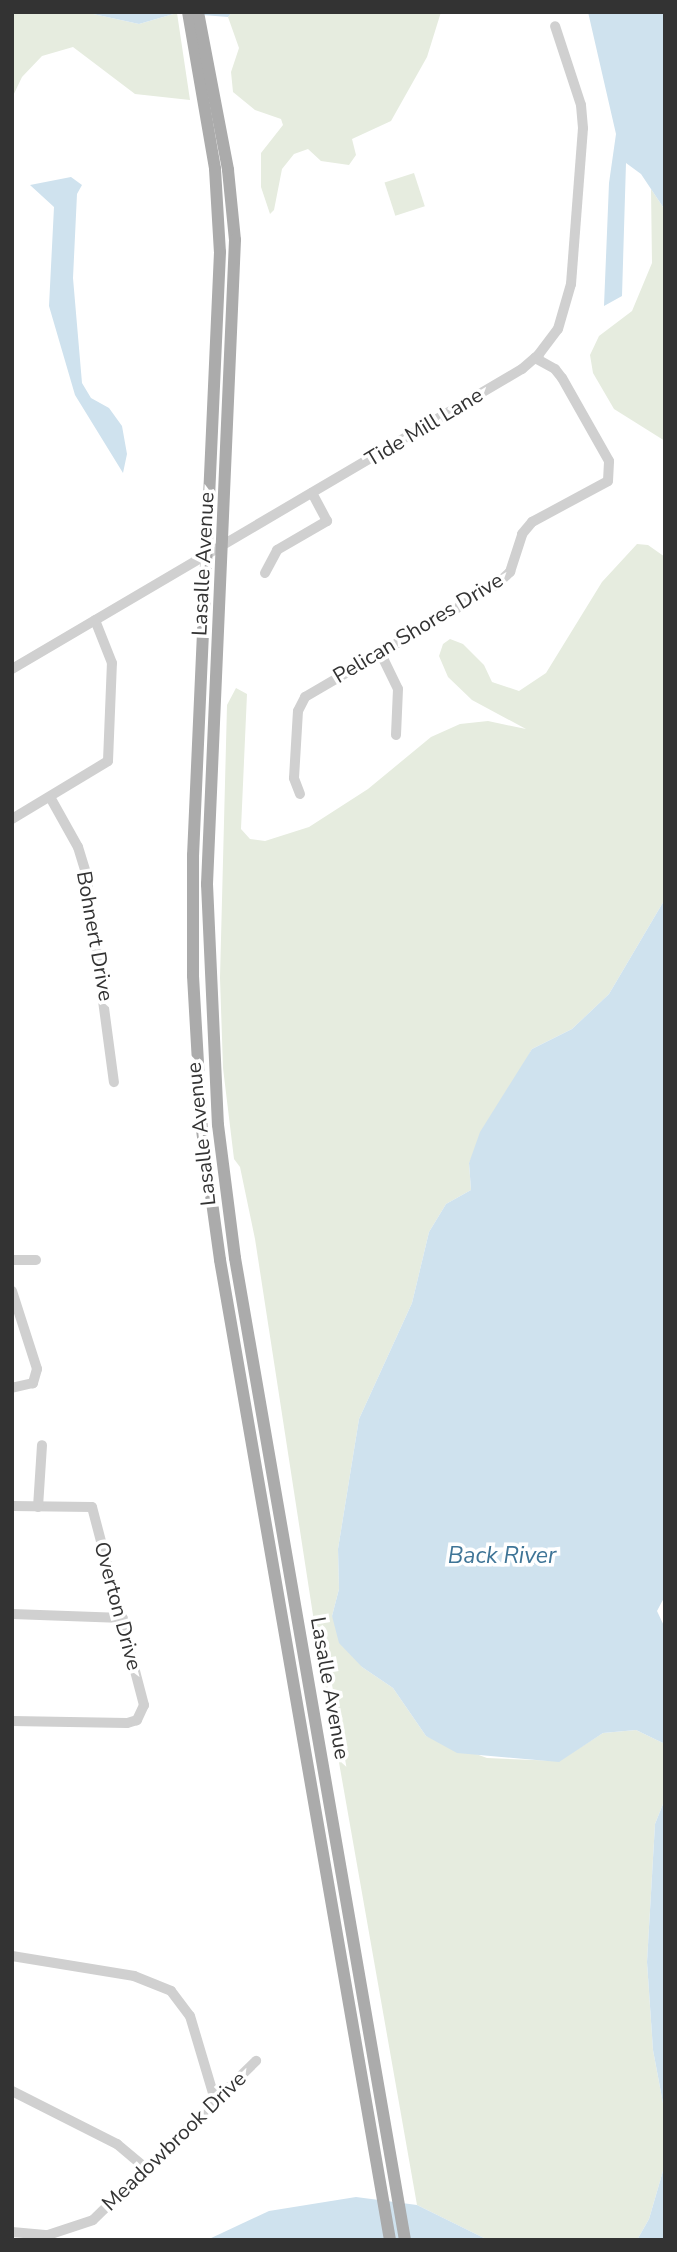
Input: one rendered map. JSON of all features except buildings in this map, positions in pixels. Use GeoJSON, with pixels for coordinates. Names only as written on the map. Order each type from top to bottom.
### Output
{"type":"FeatureCollection","features":[{"type":"Feature","properties":{"kind":"main road","name":"Lasalle Avenue"},"geometry":{"type":"LineString","coordinates":[[188,12],[198,37],[228,170],[235,240],[207,905],[219,1139],[235,1258],[405,2240]]}},
{"type":"Feature","properties":{"kind":"main road","name":"Lasalle Avenue"},"geometry":{"type":"LineString","coordinates":[[198,12],[198,37],[215,169],[220,252],[192,905],[202,1130],[220,1260],[390,2240]]}},
{"type":"Feature","properties":{"kind":"street","name":"Tide Mill Lane"},"geometry":{"type":"LineString","coordinates":[[12,668],[312,493],[535,358],[558,329],[566,309],[583,128],[581,105],[555,26]]}},
{"type":"Feature","properties":{"kind":"street","name":"Pelican Shores Drive"},"geometry":{"type":"LineString","coordinates":[[300,794],[294,778],[300,704],[311,692],[495,586],[510,572],[522,534],[532,522],[608,481],[609,461],[562,378],[555,369],[535,358]]}},
{"type":"Feature","properties":{"kind":"street"},"geometry":{"type":"LineString","coordinates":[[265,573],[277,550],[327,521],[312,493]]}},
{"type":"Feature","properties":{"kind":"street"},"geometry":{"type":"LineString","coordinates":[[12,819],[108,761],[112,663],[95,620]]}},
{"type":"Feature","properties":{"kind":"street"},"geometry":{"type":"LineString","coordinates":[[380,652],[398,689],[396,735]]}},
{"type":"Feature","properties":{"kind":"street","name":"Bohnert Drive"},"geometry":{"type":"LineString","coordinates":[[51,797],[78,848],[86,873],[114,1082]]}},
{"type":"Feature","properties":{"kind":"street"},"geometry":{"type":"LineString","coordinates":[[12,1260],[36,1261]]}},
{"type":"Feature","properties":{"kind":"street"},"geometry":{"type":"LineString","coordinates":[[12,1291],[37,1369],[33,1382],[12,1388]]}},
{"type":"Feature","properties":{"kind":"street"},"geometry":{"type":"LineString","coordinates":[[12,1506],[38,1507],[42,1445]]}},
{"type":"Feature","properties":{"kind":"street","name":"Overton Drive"},"geometry":{"type":"LineString","coordinates":[[12,1721],[127,1723],[138,1720],[144,1705],[92,1507],[38,1507]]}},
{"type":"Feature","properties":{"kind":"street"},"geometry":{"type":"LineString","coordinates":[[12,1614],[123,1618]]}},
{"type":"Feature","properties":{"kind":"street"},"geometry":{"type":"LineString","coordinates":[[12,1956],[134,1976],[171,1991],[190,2016],[215,2100]]}},
{"type":"Feature","properties":{"kind":"street","name":"Meadowbrook Drive"},"geometry":{"type":"LineString","coordinates":[[12,2232],[26,2236],[75,2229],[93,2220],[256,2061]]}},
{"type":"Feature","properties":{"kind":"street"},"geometry":{"type":"LineString","coordinates":[[12,2091],[117,2144],[147,2169]]}},
{"type":"Feature","properties":{"kind":"shaded area"},"geometry":{"type":"Polygon","coordinates":[[[12,12],[84,12],[139,24],[177,13],[190,100],[135,94],[73,47],[42,56],[22,77],[12,98],[12,12]]]}},
{"type":"Feature","properties":{"kind":"shaded area"},"geometry":{"type":"Polygon","coordinates":[[[232,12],[441,12],[427,57],[391,121],[352,139],[356,155],[349,165],[321,161],[308,149],[294,154],[282,169],[274,210],[270,214],[261,187],[261,153],[283,125],[281,119],[255,110],[233,92],[231,72],[239,48],[228,17],[232,12]]]}},
{"type":"Feature","properties":{"kind":"shaded area"},"geometry":{"type":"Polygon","coordinates":[[[414,173],[425,206],[395,216],[385,183],[414,173]]]}},
{"type":"Feature","properties":{"kind":"shaded area"},"geometry":{"type":"Polygon","coordinates":[[[651,189],[665,210],[665,441],[614,409],[593,373],[590,355],[599,336],[632,311],[652,263],[651,189]]]}},
{"type":"Feature","properties":{"kind":"shaded area"},"geometry":{"type":"Polygon","coordinates":[[[637,544],[648,545],[665,557],[665,899],[609,994],[572,1029],[532,1049],[469,1163],[471,1190],[446,1204],[429,1232],[412,1303],[359,1419],[338,1549],[339,1589],[332,1616],[362,1667],[393,1688],[426,1736],[487,1758],[559,1761],[603,1733],[636,1730],[665,1744],[665,1799],[655,1824],[647,1962],[653,2050],[665,2114],[665,2164],[649,2219],[637,2240],[488,2240],[417,2205],[313,1615],[255,1239],[240,1167],[234,1159],[223,1068],[220,978],[227,705],[236,688],[247,694],[241,829],[250,839],[265,841],[309,827],[368,789],[431,737],[460,724],[488,721],[526,729],[472,700],[448,677],[439,656],[443,644],[450,639],[463,644],[484,665],[492,682],[519,691],[546,673],[602,582],[637,544]]]}},
{"type":"Feature","properties":{"kind":"water"},"geometry":{"type":"Polygon","coordinates":[[[84,12],[232,12],[228,17],[177,13],[139,24],[84,12]]]}},
{"type":"Feature","properties":{"kind":"water"},"geometry":{"type":"Polygon","coordinates":[[[588,12],[665,12],[665,210],[641,174],[626,163],[622,296],[604,306],[609,183],[616,134],[588,12]]]}},
{"type":"Feature","properties":{"kind":"water"},"geometry":{"type":"Polygon","coordinates":[[[71,177],[82,185],[77,194],[73,278],[82,383],[91,398],[109,408],[122,426],[127,454],[123,473],[75,395],[49,306],[54,207],[30,185],[71,177]]]}},
{"type":"Feature","properties":{"kind":"water","name":"Back River"},"geometry":{"type":"Polygon","coordinates":[[[665,899],[665,1596],[657,1611],[665,1628],[665,1744],[636,1730],[603,1733],[559,1762],[457,1753],[426,1736],[393,1688],[362,1667],[339,1643],[332,1616],[339,1589],[338,1549],[359,1419],[412,1303],[429,1232],[446,1204],[471,1190],[469,1163],[480,1132],[532,1049],[572,1029],[609,994],[665,899]]]}},
{"type":"Feature","properties":{"kind":"water"},"geometry":{"type":"Polygon","coordinates":[[[665,1799],[665,2114],[653,2050],[647,1962],[655,1824],[665,1799]]]}},
{"type":"Feature","properties":{"kind":"water"},"geometry":{"type":"Polygon","coordinates":[[[665,2164],[665,2240],[637,2240],[649,2219],[665,2164]]]}},
{"type":"Feature","properties":{"kind":"water"},"geometry":{"type":"Polygon","coordinates":[[[356,2197],[417,2205],[488,2240],[207,2240],[269,2211],[356,2197]]]}}]}
